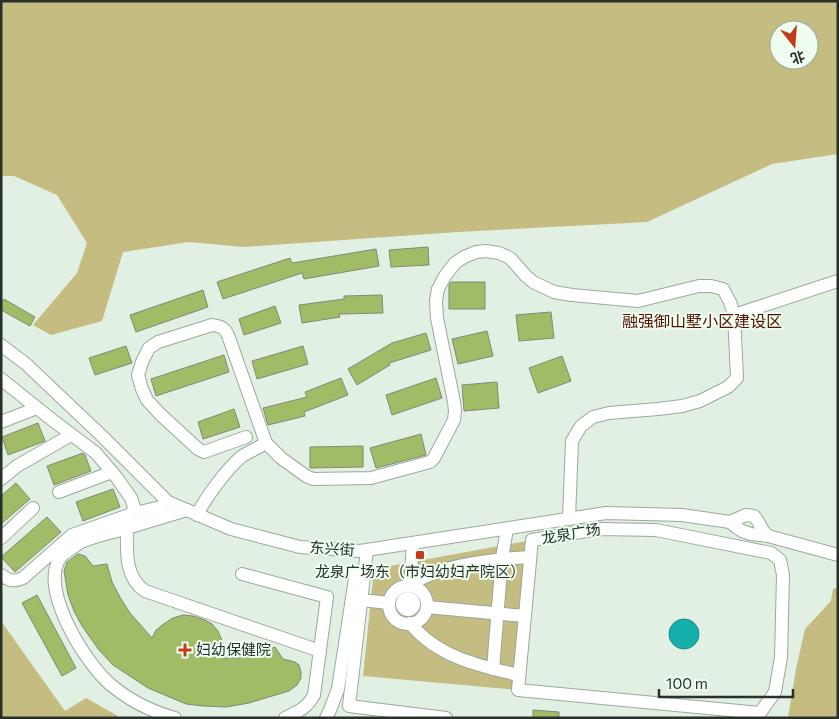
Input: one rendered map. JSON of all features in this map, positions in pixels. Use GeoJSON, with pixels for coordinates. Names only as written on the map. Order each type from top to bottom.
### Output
{"type":"FeatureCollection","features":[{"type":"Feature","properties":{"kind":"street"},"geometry":{"type":"LineString","coordinates":[[246,437],[204,452],[198,449],[147,400],[138,375],[149,348],[158,342],[212,325],[220,326],[230,338],[266,443],[281,458],[313,479],[371,478],[430,462],[454,420],[454,402],[437,318],[436,301],[438,289],[445,276],[464,257],[476,252],[499,253],[510,258],[533,282],[554,292],[572,295],[638,302],[699,286],[711,286],[722,289],[730,302],[734,315],[737,378],[728,387],[700,401],[682,406],[609,413],[594,417],[581,426],[572,441],[569,519]]}},
{"type":"Feature","properties":{"kind":"street"},"geometry":{"type":"LineString","coordinates":[[734,315],[838,280]]}},
{"type":"Feature","properties":{"kind":"street","name":"东兴街"},"geometry":{"type":"LineString","coordinates":[[1,345],[26,364],[69,404],[168,502],[231,529],[300,546],[363,551],[606,514],[682,515],[730,522]]}},
{"type":"Feature","properties":{"kind":"street"},"geometry":{"type":"LineString","coordinates":[[1,378],[96,453],[131,498],[134,507],[132,514]]}},
{"type":"Feature","properties":{"kind":"street"},"geometry":{"type":"LineString","coordinates":[[1,422],[37,408]]}},
{"type":"Feature","properties":{"kind":"street"},"geometry":{"type":"LineString","coordinates":[[1,479],[17,466],[71,435]]}},
{"type":"Feature","properties":{"kind":"street"},"geometry":{"type":"LineString","coordinates":[[175,718],[144,706],[112,685],[91,664],[62,612],[55,586],[55,572],[60,557],[81,543],[127,528],[192,512],[201,507],[228,470],[242,457],[266,443]]}},
{"type":"Feature","properties":{"kind":"street"},"geometry":{"type":"LineString","coordinates":[[59,492],[112,472]]}},
{"type":"Feature","properties":{"kind":"street"},"geometry":{"type":"LineString","coordinates":[[1,575],[8,580],[16,581],[23,578],[72,534],[132,514],[160,507],[168,502]]}},
{"type":"Feature","properties":{"kind":"street"},"geometry":{"type":"LineString","coordinates":[[1,538],[33,508]]}},
{"type":"Feature","properties":{"kind":"street"},"geometry":{"type":"LineString","coordinates":[[652,514],[652,530]]}},
{"type":"Feature","properties":{"kind":"street"},"geometry":{"type":"LineString","coordinates":[[768,536],[754,516],[746,515],[730,522],[742,531],[751,534],[768,536],[838,555]]}},
{"type":"Feature","properties":{"kind":"street"},"geometry":{"type":"LineString","coordinates":[[127,528],[127,561],[138,587],[320,651]]}},
{"type":"Feature","properties":{"kind":"street"},"geometry":{"type":"LineString","coordinates":[[493,669],[502,558],[507,529]]}},
{"type":"Feature","properties":{"kind":"street","name":"龙泉广场"},"geometry":{"type":"LineString","coordinates":[[599,529],[652,530],[771,553],[786,566],[783,575],[785,646],[781,657],[775,692],[760,713],[518,690],[532,540],[599,529]]}},
{"type":"Feature","properties":{"kind":"street"},"geometry":{"type":"LineString","coordinates":[[410,586],[413,543]]}},
{"type":"Feature","properties":{"kind":"street"},"geometry":{"type":"LineString","coordinates":[[363,551],[361,600],[348,706],[446,718]]}},
{"type":"Feature","properties":{"kind":"street"},"geometry":{"type":"LineString","coordinates":[[326,718],[338,689],[363,551]]}},
{"type":"Feature","properties":{"kind":"street"},"geometry":{"type":"LineString","coordinates":[[410,586],[417,580],[441,571],[477,562],[530,556]]}},
{"type":"Feature","properties":{"kind":"street"},"geometry":{"type":"LineString","coordinates":[[242,574],[327,597],[314,695],[310,703],[297,713],[285,718]]}},
{"type":"Feature","properties":{"kind":"street"},"geometry":{"type":"LineString","coordinates":[[410,586],[422,592],[427,607],[422,617],[418,620],[403,623],[394,618],[389,603],[397,590],[410,586]]}},
{"type":"Feature","properties":{"kind":"street"},"geometry":{"type":"LineString","coordinates":[[361,600],[389,603]]}},
{"type":"Feature","properties":{"kind":"street"},"geometry":{"type":"LineString","coordinates":[[427,607],[525,616]]}},
{"type":"Feature","properties":{"kind":"street"},"geometry":{"type":"LineString","coordinates":[[410,623],[418,633],[447,653],[470,663],[519,675]]}},
{"type":"Feature","properties":{"kind":"shaded area"},"geometry":{"type":"Polygon","coordinates":[[[1,1],[838,1],[838,154],[772,164],[647,222],[458,232],[243,247],[189,242],[123,252],[102,321],[51,335],[33,325],[77,273],[87,243],[57,195],[14,176],[1,176],[1,1]]]}},
{"type":"Feature","properties":{"kind":"shaded area"},"geometry":{"type":"Polygon","coordinates":[[[532,540],[518,690],[363,676],[374,569],[532,540]]]}},
{"type":"Feature","properties":{"kind":"shaded area"},"geometry":{"type":"Polygon","coordinates":[[[838,588],[838,718],[788,718],[805,629],[831,601],[833,589],[838,588]]]}},
{"type":"Feature","properties":{"kind":"shaded area"},"geometry":{"type":"Polygon","coordinates":[[[1,621],[65,711],[86,698],[118,716],[117,718],[1,718],[1,621]]]}},
{"type":"Feature","properties":{"kind":"water"},"geometry":{"type":"Polygon","coordinates":[[[684,619],[695,623],[699,634],[695,645],[684,649],[673,645],[669,634],[673,623],[684,619]]]}},
{"type":"Feature","properties":{"kind":"building"},"geometry":{"type":"Polygon","coordinates":[[[428,247],[429,265],[391,267],[389,250],[428,247]]]}},
{"type":"Feature","properties":{"kind":"building"},"geometry":{"type":"Polygon","coordinates":[[[376,249],[379,266],[304,279],[302,273],[223,299],[217,282],[290,258],[292,263],[376,249]]]}},
{"type":"Feature","properties":{"kind":"building"},"geometry":{"type":"Polygon","coordinates":[[[451,282],[485,282],[485,309],[449,309],[449,285],[451,282]]]}},
{"type":"Feature","properties":{"kind":"building"},"geometry":{"type":"Polygon","coordinates":[[[203,290],[208,307],[136,332],[130,315],[203,290]]]}},
{"type":"Feature","properties":{"kind":"building"},"geometry":{"type":"Polygon","coordinates":[[[382,295],[383,313],[339,314],[340,317],[302,323],[299,305],[344,299],[344,296],[382,295]]]}},
{"type":"Feature","properties":{"kind":"building"},"geometry":{"type":"Polygon","coordinates":[[[4,299],[35,317],[30,326],[1,310],[1,304],[4,299]]]}},
{"type":"Feature","properties":{"kind":"building"},"geometry":{"type":"Polygon","coordinates":[[[275,306],[281,323],[244,335],[239,319],[275,306]]]}},
{"type":"Feature","properties":{"kind":"building"},"geometry":{"type":"Polygon","coordinates":[[[551,312],[554,338],[519,341],[516,315],[551,312]]]}},
{"type":"Feature","properties":{"kind":"building"},"geometry":{"type":"Polygon","coordinates":[[[487,331],[493,356],[458,364],[452,339],[487,331]]]}},
{"type":"Feature","properties":{"kind":"building"},"geometry":{"type":"Polygon","coordinates":[[[426,333],[431,350],[389,363],[390,365],[357,385],[348,369],[392,343],[426,333]]]}},
{"type":"Feature","properties":{"kind":"building"},"geometry":{"type":"Polygon","coordinates":[[[126,346],[132,363],[95,375],[89,358],[126,346]]]}},
{"type":"Feature","properties":{"kind":"building"},"geometry":{"type":"Polygon","coordinates":[[[303,346],[308,364],[257,379],[252,361],[303,346]]]}},
{"type":"Feature","properties":{"kind":"building"},"geometry":{"type":"Polygon","coordinates":[[[224,355],[229,372],[156,396],[151,379],[224,355]]]}},
{"type":"Feature","properties":{"kind":"building"},"geometry":{"type":"Polygon","coordinates":[[[562,356],[571,381],[538,393],[529,368],[562,356]]]}},
{"type":"Feature","properties":{"kind":"building"},"geometry":{"type":"Polygon","coordinates":[[[341,378],[348,395],[304,412],[305,416],[268,425],[263,408],[307,397],[305,392],[341,378]]]}},
{"type":"Feature","properties":{"kind":"building"},"geometry":{"type":"Polygon","coordinates":[[[436,378],[442,398],[392,415],[386,395],[436,378]]]}},
{"type":"Feature","properties":{"kind":"building"},"geometry":{"type":"Polygon","coordinates":[[[497,382],[499,408],[464,411],[462,385],[497,382]]]}},
{"type":"Feature","properties":{"kind":"building"},"geometry":{"type":"Polygon","coordinates":[[[234,409],[240,427],[203,439],[198,422],[234,409]]]}},
{"type":"Feature","properties":{"kind":"building"},"geometry":{"type":"Polygon","coordinates":[[[38,423],[45,441],[8,455],[2,437],[38,423]]]}},
{"type":"Feature","properties":{"kind":"building"},"geometry":{"type":"Polygon","coordinates":[[[421,434],[426,455],[376,468],[370,448],[421,434]]]}},
{"type":"Feature","properties":{"kind":"building"},"geometry":{"type":"Polygon","coordinates":[[[363,446],[363,467],[310,468],[310,447],[363,446]]]}},
{"type":"Feature","properties":{"kind":"building"},"geometry":{"type":"Polygon","coordinates":[[[83,453],[91,471],[54,485],[47,466],[83,453]]]}},
{"type":"Feature","properties":{"kind":"building"},"geometry":{"type":"Polygon","coordinates":[[[16,483],[30,499],[1,524],[1,496],[16,483]]]}},
{"type":"Feature","properties":{"kind":"building"},"geometry":{"type":"Polygon","coordinates":[[[113,489],[120,507],[83,521],[76,502],[113,489]]]}},
{"type":"Feature","properties":{"kind":"building"},"geometry":{"type":"Polygon","coordinates":[[[47,517],[61,532],[15,572],[1,557],[47,517]]]}},
{"type":"Feature","properties":{"kind":"building"},"geometry":{"type":"Polygon","coordinates":[[[78,554],[85,556],[93,566],[107,564],[112,582],[121,599],[130,613],[152,638],[156,630],[173,618],[183,615],[193,616],[212,624],[218,631],[223,643],[223,658],[255,655],[275,647],[283,659],[299,665],[301,678],[297,685],[289,691],[249,703],[226,707],[186,704],[148,688],[113,665],[99,650],[74,611],[68,595],[64,571],[67,562],[78,554]]]}},
{"type":"Feature","properties":{"kind":"building"},"geometry":{"type":"Polygon","coordinates":[[[37,595],[76,668],[62,676],[22,603],[37,595]]]}},
{"type":"Feature","properties":{"kind":"building"},"geometry":{"type":"Polygon","coordinates":[[[533,710],[559,712],[559,718],[533,718],[533,710]]]}},
{"type":"Feature","properties":{"kind":"place","name":"龙泉广场东（市妇幼妇产院区）"},"geometry":{"type":"Point","coordinates":[420,555]}},
{"type":"Feature","properties":{"kind":"place","name":"妇幼保健院"},"geometry":{"type":"Point","coordinates":[185,650]}},
{"type":"Feature","properties":{"kind":"district","name":"融强御山墅小区建设区"},"geometry":{"type":"Point","coordinates":[702,321]}}]}
